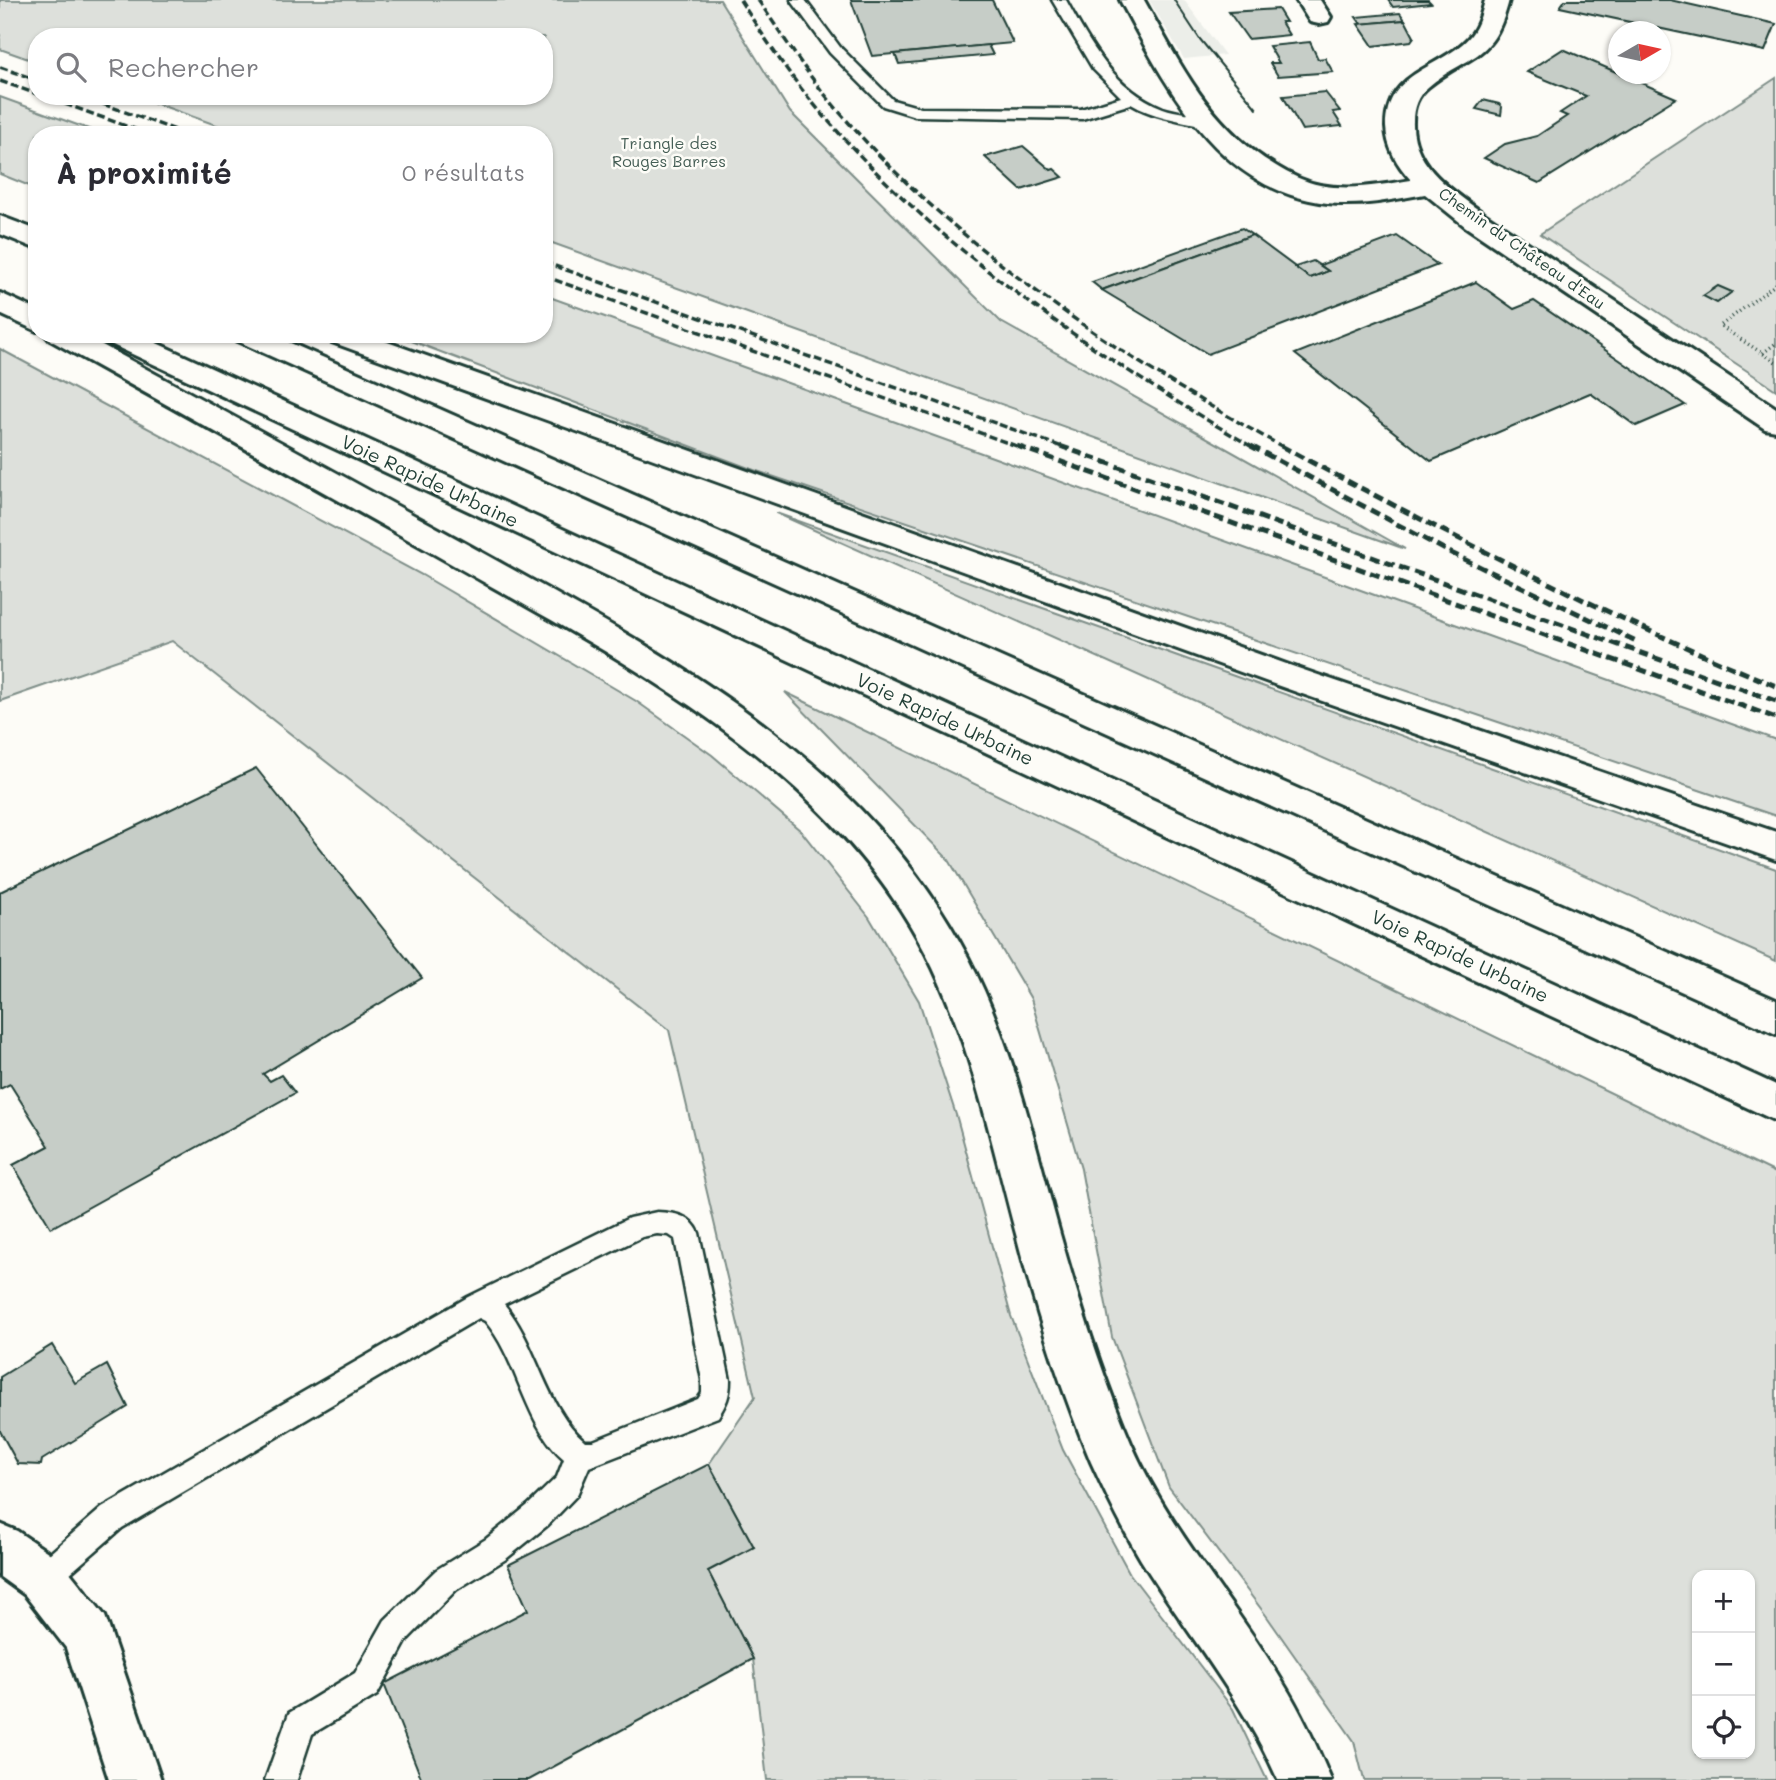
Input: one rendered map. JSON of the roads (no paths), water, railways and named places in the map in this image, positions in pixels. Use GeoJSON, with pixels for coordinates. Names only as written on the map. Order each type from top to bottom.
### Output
{"type":"FeatureCollection","features":[{"type":"Feature","properties":{"kind":"main road"},"geometry":{"type":"LineString","coordinates":[[1132,0],[1201,120],[1237,154],[1308,191],[1362,195],[1430,184]]}},
{"type":"Feature","properties":{"kind":"main road","name":"Chemin du Château d'Eau"},"geometry":{"type":"LineString","coordinates":[[1497,0],[1493,23],[1482,41],[1424,78],[1402,104],[1400,138],[1402,148],[1415,169],[1430,184],[1489,229],[1776,422]]}},
{"type":"Feature","properties":{"kind":"main road"},"geometry":{"type":"LineString","coordinates":[[0,208],[28,217]]}},
{"type":"Feature","properties":{"kind":"main road"},"geometry":{"type":"LineString","coordinates":[[0,224],[28,237]]}},
{"type":"Feature","properties":{"kind":"main road"},"geometry":{"type":"LineString","coordinates":[[0,282],[28,295]]}},
{"type":"Feature","properties":{"kind":"main road"},"geometry":{"type":"LineString","coordinates":[[0,302],[28,317]]}},
{"type":"Feature","properties":{"kind":"main road"},"geometry":{"type":"LineString","coordinates":[[76,343],[639,654],[761,736],[823,790],[880,854],[928,920],[968,999],[1007,1114],[1051,1281],[1086,1391],[1122,1478],[1172,1564],[1237,1655],[1289,1738],[1305,1780]]}},
{"type":"Feature","properties":{"kind":"main road","name":"Voie Rapide Urbaine"},"geometry":{"type":"LineString","coordinates":[[132,343],[1429,941],[1776,1104]]}},
{"type":"Feature","properties":{"kind":"main road"},"geometry":{"type":"LineString","coordinates":[[265,343],[1776,1018]]}},
{"type":"Feature","properties":{"kind":"main road"},"geometry":{"type":"LineString","coordinates":[[361,343],[1228,656],[1776,846]]}},
{"type":"Feature","properties":{"kind":"main road"},"geometry":{"type":"LineString","coordinates":[[0,1548],[43,1578],[87,1634],[135,1780]]}},
{"type":"Feature","properties":{"kind":"lane"},"geometry":{"type":"LineString","coordinates":[[798,0],[835,50],[888,103],[920,113],[1082,114],[1132,99]]}},
{"type":"Feature","properties":{"kind":"lane"},"geometry":{"type":"LineString","coordinates":[[1059,0],[1094,63],[1132,99],[1158,112],[1201,120]]}},
{"type":"Feature","properties":{"kind":"lane"},"geometry":{"type":"LineString","coordinates":[[43,1578],[112,1518],[477,1305],[638,1226],[674,1224],[686,1233],[716,1380],[716,1396],[708,1408],[593,1454],[580,1455],[563,1441],[524,1359],[495,1312],[477,1305]]}},
{"type":"Feature","properties":{"kind":"lane"},"geometry":{"type":"LineString","coordinates":[[281,1780],[300,1724],[366,1684],[396,1630],[446,1580],[496,1549],[538,1515],[567,1486],[580,1455]]}},
{"type":"Feature","properties":{"kind":"tram line"},"geometry":{"type":"LineString","coordinates":[[1174,0],[1199,38],[1257,109]]}},
{"type":"Feature","properties":{"kind":"railway"},"geometry":{"type":"LineString","coordinates":[[740,0],[812,102],[870,166],[919,213],[971,257],[1081,339],[1254,448]]}},
{"type":"Feature","properties":{"kind":"railway"},"geometry":{"type":"LineString","coordinates":[[758,0],[822,91],[869,145],[977,245],[1097,334],[1160,375],[1285,448]]}},
{"type":"Feature","properties":{"kind":"railway"},"geometry":{"type":"LineString","coordinates":[[0,67],[28,77]]}},
{"type":"Feature","properties":{"kind":"railway"},"geometry":{"type":"LineString","coordinates":[[0,81],[28,91]]}},
{"type":"Feature","properties":{"kind":"railway"},"geometry":{"type":"LineString","coordinates":[[68,105],[126,126]]}},
{"type":"Feature","properties":{"kind":"railway"},"geometry":{"type":"LineString","coordinates":[[106,105],[164,126]]}},
{"type":"Feature","properties":{"kind":"railway"},"geometry":{"type":"LineString","coordinates":[[553,265],[1065,448]]}},
{"type":"Feature","properties":{"kind":"railway"},"geometry":{"type":"LineString","coordinates":[[553,279],[1022,448]]}},
{"type":"Feature","properties":{"kind":"railway"},"geometry":{"type":"LineString","coordinates":[[1017,446],[1776,718]]}},
{"type":"Feature","properties":{"kind":"railway"},"geometry":{"type":"LineString","coordinates":[[1060,446],[1776,701]]}},
{"type":"Feature","properties":{"kind":"railway"},"geometry":{"type":"LineString","coordinates":[[1251,446],[1451,553],[1638,642]]}},
{"type":"Feature","properties":{"kind":"railway"},"geometry":{"type":"LineString","coordinates":[[1281,446],[1526,572],[1650,631],[1776,686]]}},
{"type":"Feature","properties":{"kind":"park label","name":"Triangle des Rouges Barres"},"geometry":{"type":"Point","coordinates":[669,152]}}]}
